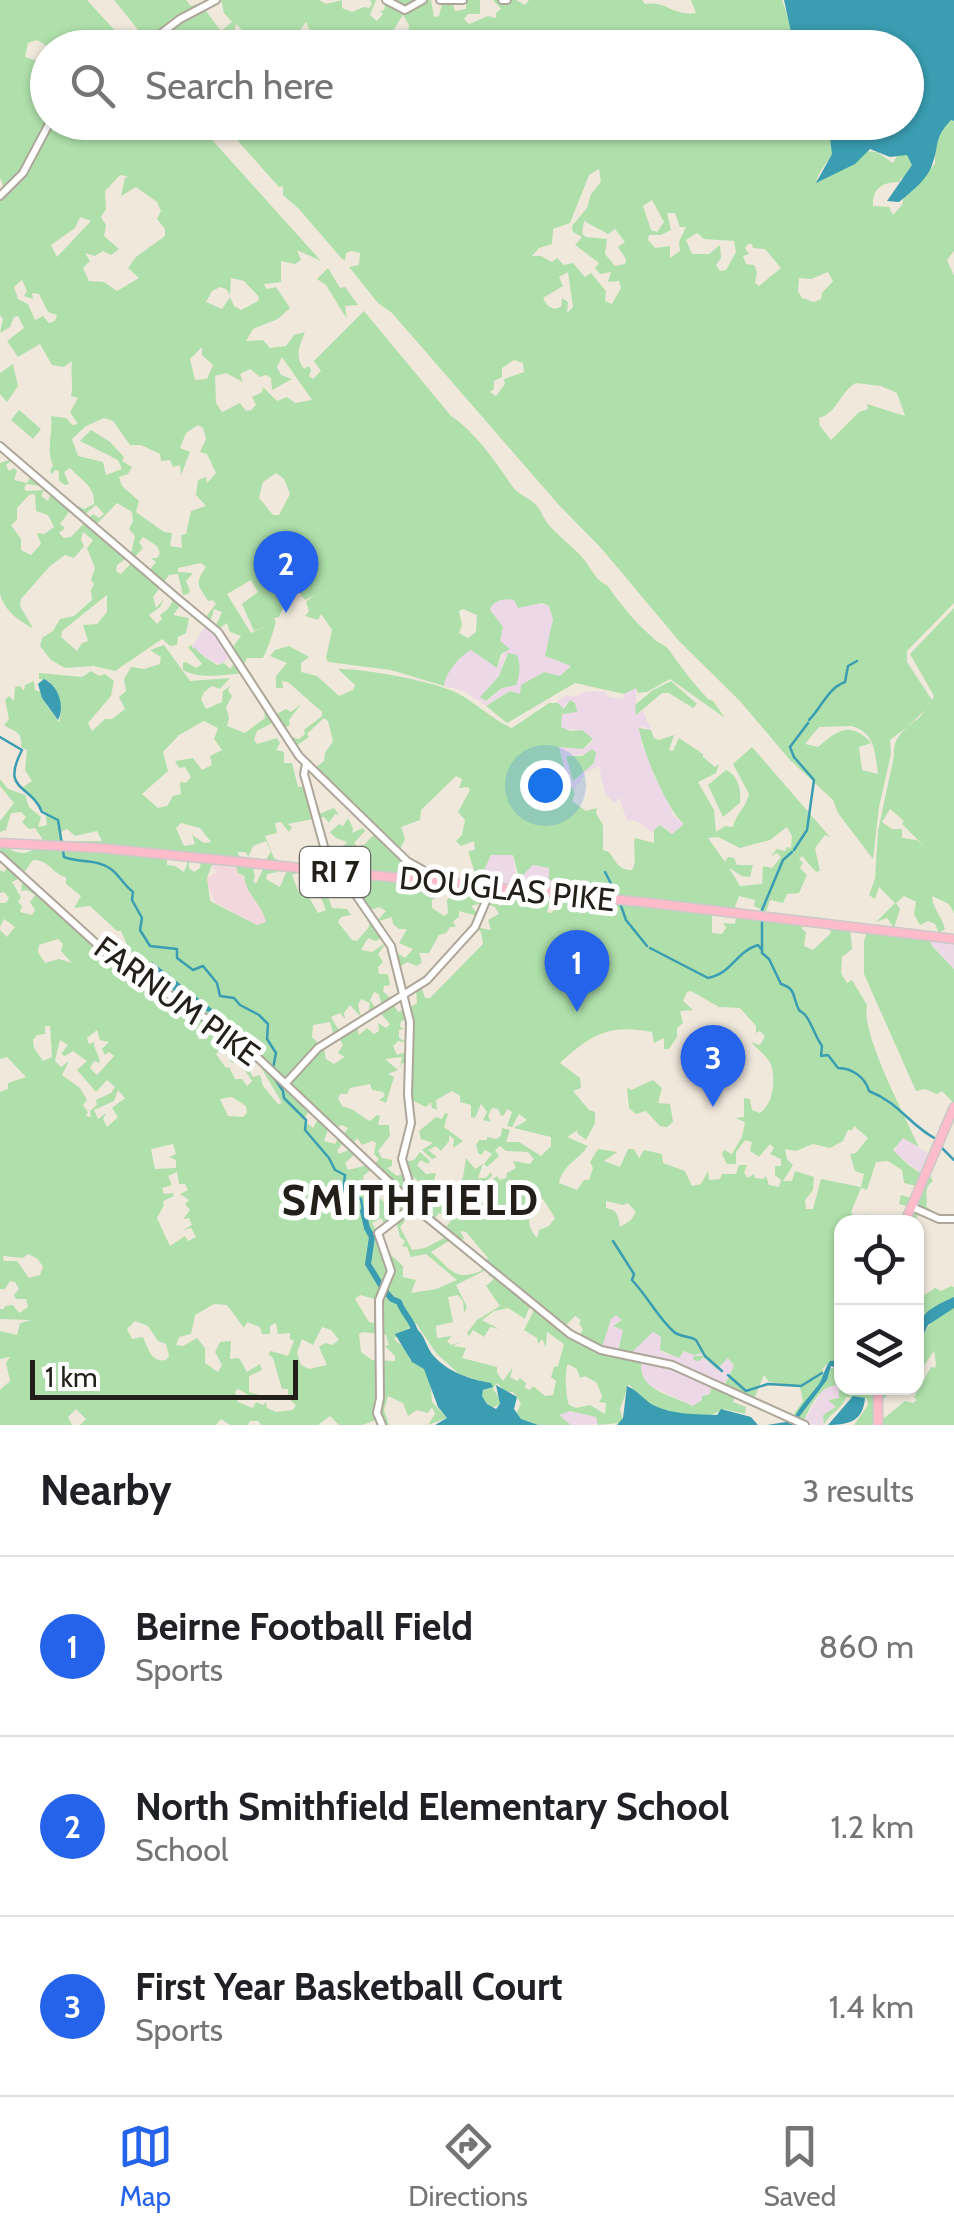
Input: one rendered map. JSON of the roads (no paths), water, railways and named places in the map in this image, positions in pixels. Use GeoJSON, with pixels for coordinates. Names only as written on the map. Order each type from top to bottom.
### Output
{"type":"FeatureCollection","features":[{"type":"Feature","properties":{"kind":"main road"},"geometry":{"type":"LineString","coordinates":[[163,30],[216,0]]}},
{"type":"Feature","properties":{"kind":"main road"},"geometry":{"type":"LineString","coordinates":[[386,0],[406,10],[424,0]]}},
{"type":"Feature","properties":{"kind":"main road"},"geometry":{"type":"LineString","coordinates":[[440,0],[462,0]]}},
{"type":"Feature","properties":{"kind":"main road"},"geometry":{"type":"LineString","coordinates":[[0,196],[23,173],[40,140]]}},
{"type":"Feature","properties":{"kind":"main road"},"geometry":{"type":"LineString","coordinates":[[0,446],[214,627],[306,764],[406,861],[418,880]]}},
{"type":"Feature","properties":{"kind":"main road"},"geometry":{"type":"LineString","coordinates":[[306,764],[304,774],[321,842],[390,945],[410,1022],[411,1123],[402,1159],[412,1192],[411,1204],[378,1233],[391,1274],[379,1300],[377,1413],[382,1425]]}},
{"type":"Feature","properties":{"kind":"main road","name":"DOUGLAS PIKE"},"geometry":{"type":"LineString","coordinates":[[0,842],[100,848],[683,906],[954,939]]}},
{"type":"Feature","properties":{"kind":"main road","name":"FARNUM PIKE"},"geometry":{"type":"LineString","coordinates":[[0,856],[99,947],[232,1034],[411,1204],[582,1342],[606,1352],[672,1365],[806,1425]]}},
{"type":"Feature","properties":{"kind":"main road"},"geometry":{"type":"LineString","coordinates":[[406,861],[447,883]]}},
{"type":"Feature","properties":{"kind":"main road"},"geometry":{"type":"LineString","coordinates":[[286,1084],[318,1048],[428,980],[475,927],[492,888]]}},
{"type":"Feature","properties":{"kind":"main road"},"geometry":{"type":"LineString","coordinates":[[675,897],[683,906]]}},
{"type":"Feature","properties":{"kind":"main road"},"geometry":{"type":"LineString","coordinates":[[908,1215],[954,1107]]}},
{"type":"Feature","properties":{"kind":"main road"},"geometry":{"type":"LineString","coordinates":[[912,1207],[939,1219],[954,1219]]}},
{"type":"Feature","properties":{"kind":"main road"},"geometry":{"type":"LineString","coordinates":[[878,1395],[878,1425]]}},
{"type":"Feature","properties":{"kind":"water"},"geometry":{"type":"Polygon","coordinates":[[[784,0],[954,0],[954,121],[942,132],[926,176],[899,202],[887,201],[912,165],[907,155],[890,157],[870,149],[855,164],[816,183],[832,154],[830,140],[924,140],[924,30],[791,30],[784,0]]]}},
{"type":"Feature","properties":{"kind":"water"},"geometry":{"type":"Polygon","coordinates":[[[44,679],[59,697],[58,720],[42,698],[38,684],[44,679]]]}},
{"type":"Feature","properties":{"kind":"water"},"geometry":{"type":"Polygon","coordinates":[[[151,961],[217,1013],[196,1007],[178,995],[151,961]]]}},
{"type":"Feature","properties":{"kind":"water"},"geometry":{"type":"Polygon","coordinates":[[[954,1297],[954,1308],[928,1325],[924,1333],[924,1315],[954,1297]]]}},
{"type":"Feature","properties":{"kind":"water"},"geometry":{"type":"Polygon","coordinates":[[[414,1327],[444,1366],[491,1383],[493,1387],[483,1390],[487,1404],[496,1409],[500,1404],[496,1385],[517,1397],[514,1409],[521,1419],[538,1425],[435,1425],[447,1418],[438,1407],[424,1369],[412,1362],[395,1334],[414,1327]]]}},
{"type":"Feature","properties":{"kind":"water"},"geometry":{"type":"Polygon","coordinates":[[[830,1361],[834,1361],[827,1380],[793,1425],[767,1425],[792,1421],[819,1384],[830,1361]]]}},
{"type":"Feature","properties":{"kind":"water"},"geometry":{"type":"Polygon","coordinates":[[[627,1386],[668,1411],[717,1415],[721,1409],[751,1417],[758,1425],[617,1425],[623,1418],[627,1386]]]}},
{"type":"Feature","properties":{"kind":"water"},"geometry":{"type":"Polygon","coordinates":[[[853,1396],[865,1398],[858,1417],[848,1423],[828,1425],[853,1396]]]}},
{"type":"Feature","properties":{"kind":"waterway"},"geometry":{"type":"LineString","coordinates":[[809,720],[829,693],[845,682],[848,666],[857,661]]}},
{"type":"Feature","properties":{"kind":"waterway"},"geometry":{"type":"LineString","coordinates":[[794,850],[807,830],[814,780],[790,747],[808,723]]}},
{"type":"Feature","properties":{"kind":"waterway"},"geometry":{"type":"LineString","coordinates":[[0,737],[22,750],[14,773],[16,781],[42,812],[58,820],[64,857],[111,869],[133,892],[132,900],[142,918],[140,930],[150,946],[177,949],[177,958],[193,970],[203,966],[217,983],[220,996],[234,998],[268,1024],[267,1039],[276,1053],[273,1068]]}},
{"type":"Feature","properties":{"kind":"waterway"},"geometry":{"type":"LineString","coordinates":[[792,852],[783,860],[762,910],[762,953],[781,984],[792,991],[822,1046],[821,1056],[828,1055],[838,1068],[857,1074],[869,1091],[936,1139]]}},
{"type":"Feature","properties":{"kind":"waterway"},"geometry":{"type":"LineString","coordinates":[[605,872],[618,897]]}},
{"type":"Feature","properties":{"kind":"waterway"},"geometry":{"type":"LineString","coordinates":[[620,903],[626,920],[647,946]]}},
{"type":"Feature","properties":{"kind":"waterway"},"geometry":{"type":"LineString","coordinates":[[650,948],[708,978],[723,972],[750,948],[758,945],[761,949]]}},
{"type":"Feature","properties":{"kind":"waterway"},"geometry":{"type":"LineString","coordinates":[[273,1076],[284,1098],[306,1120],[305,1130],[335,1170],[345,1175],[343,1192],[361,1199],[363,1211]]}},
{"type":"Feature","properties":{"kind":"waterway"},"geometry":{"type":"LineString","coordinates":[[941,1147],[954,1160]]}},
{"type":"Feature","properties":{"kind":"waterway"},"geometry":{"type":"LineString","coordinates":[[363,1211],[372,1237],[368,1264],[382,1287]]}},
{"type":"Feature","properties":{"kind":"waterway"},"geometry":{"type":"LineString","coordinates":[[613,1241],[634,1274],[632,1280],[662,1319],[676,1333],[696,1340],[705,1356],[722,1371]]}},
{"type":"Feature","properties":{"kind":"waterway"},"geometry":{"type":"LineString","coordinates":[[384,1290],[399,1302],[416,1335]]}},
{"type":"Feature","properties":{"kind":"waterway"},"geometry":{"type":"LineString","coordinates":[[728,1375],[746,1391],[768,1384],[801,1386],[822,1373]]}},
{"type":"Feature","properties":{"kind":"place","name":"North Smithfield Elementary School"},"geometry":{"type":"Point","coordinates":[286,613]}},
{"type":"Feature","properties":{"kind":"place","name":"Beirne Football Field"},"geometry":{"type":"Point","coordinates":[577,1012]}},
{"type":"Feature","properties":{"kind":"place","name":"First Year Basketball Court"},"geometry":{"type":"Point","coordinates":[713,1107]}},
{"type":"Feature","properties":{"kind":"district","name":"SMITHFIELD"},"geometry":{"type":"Point","coordinates":[411,1200]}}]}
